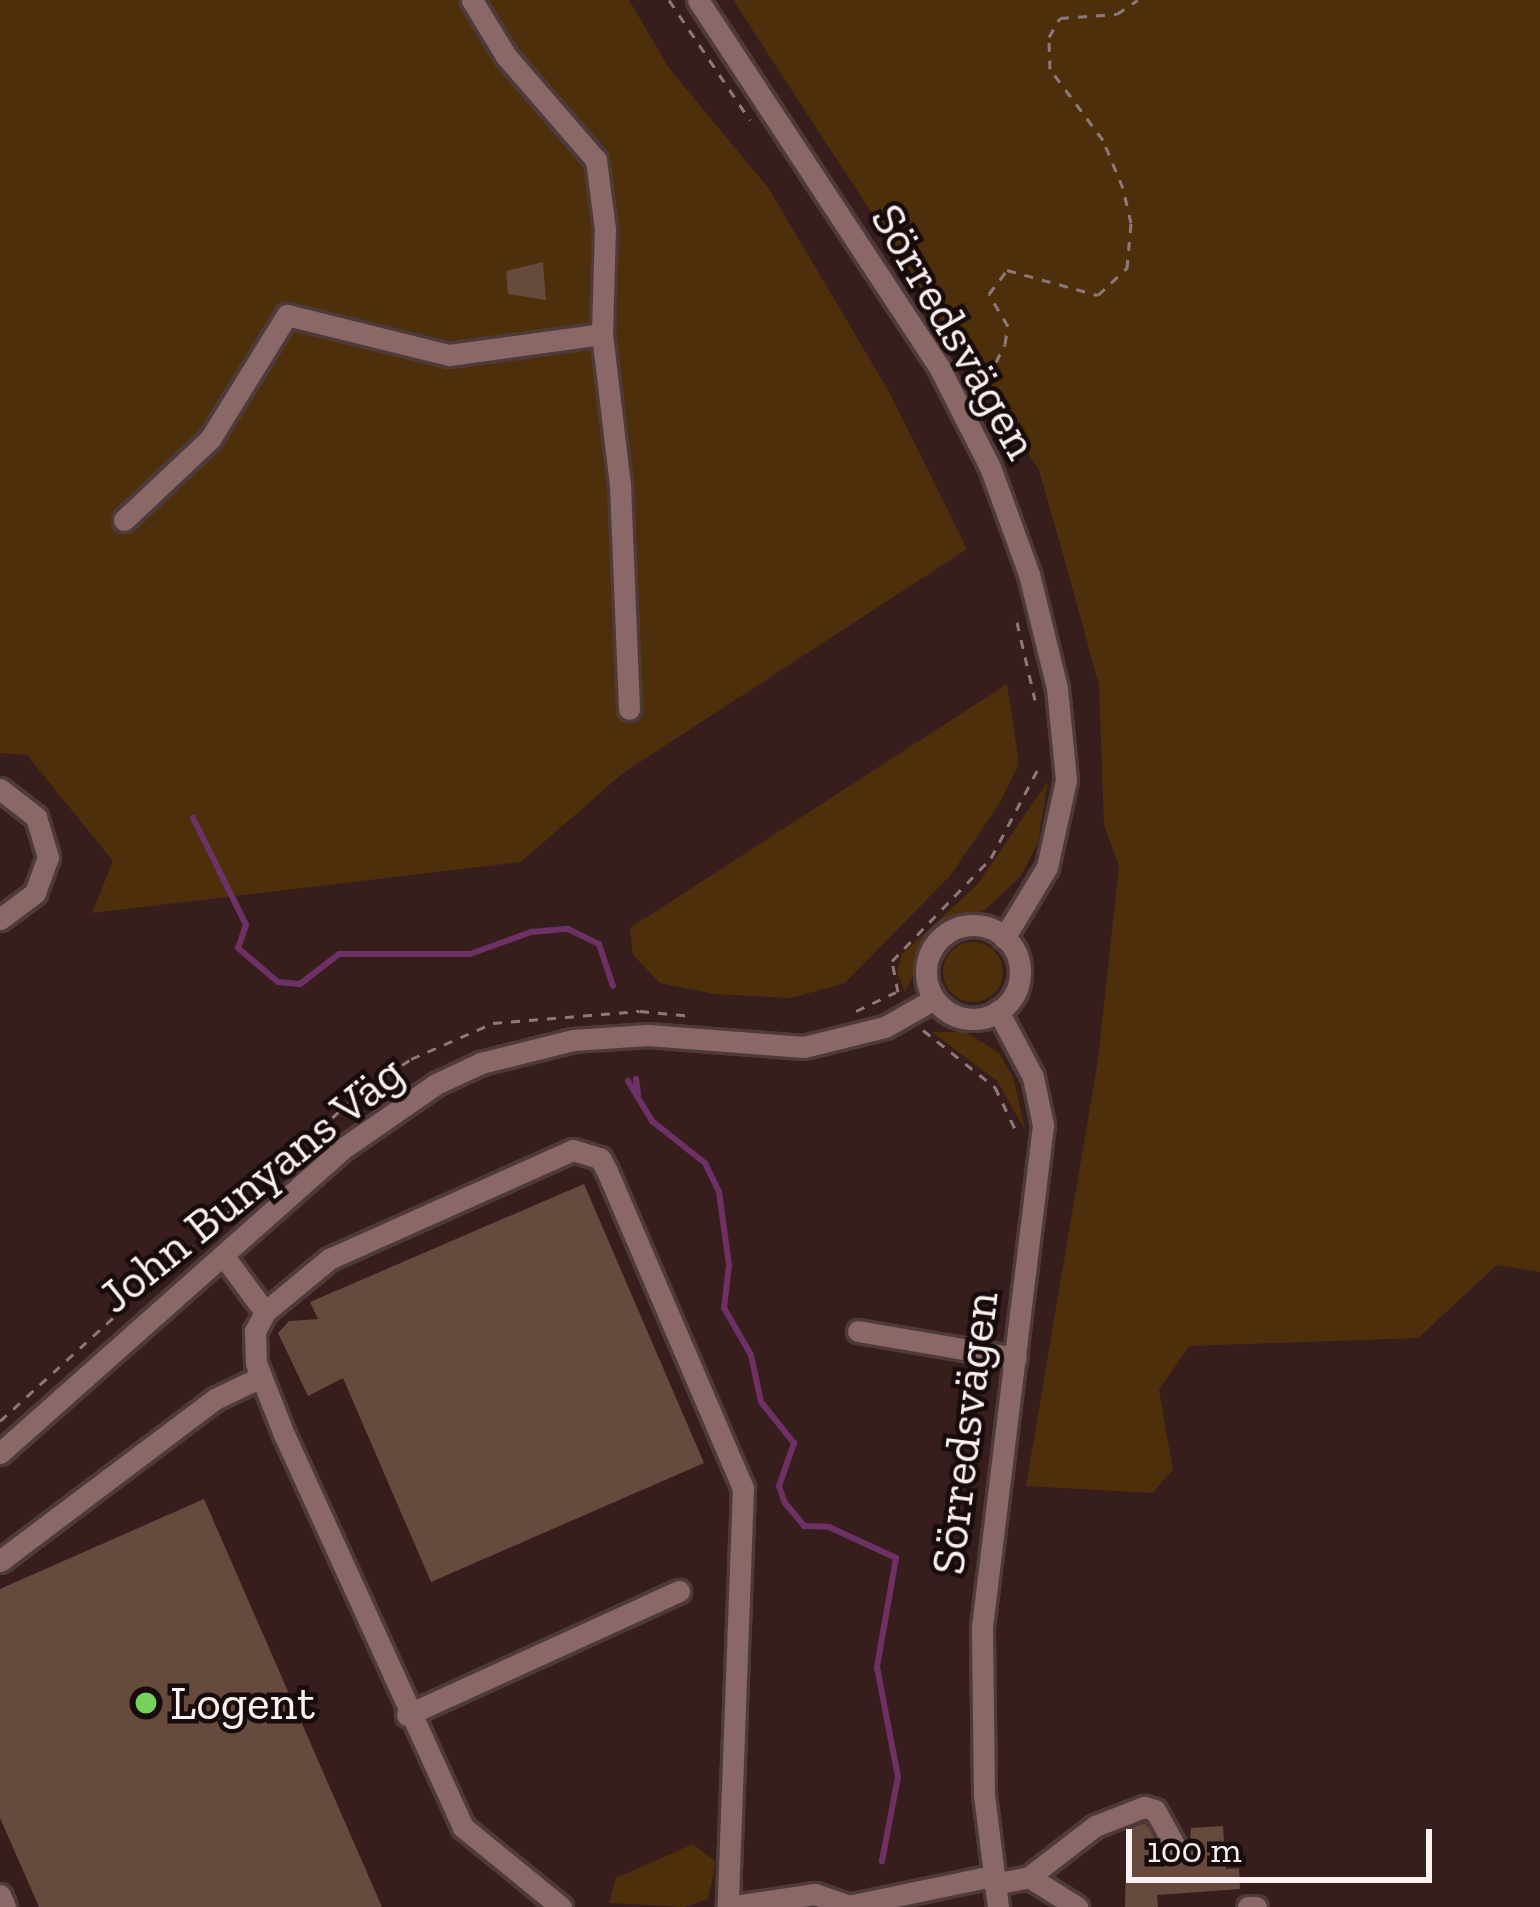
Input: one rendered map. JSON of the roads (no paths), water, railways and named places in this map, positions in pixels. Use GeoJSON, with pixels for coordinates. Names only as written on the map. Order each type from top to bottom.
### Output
{"type":"FeatureCollection","features":[{"type":"Feature","properties":{"kind":"street"},"geometry":{"type":"LineString","coordinates":[[472,0],[506,56],[596,160],[605,230],[602,334],[620,485],[629,709]]}},
{"type":"Feature","properties":{"kind":"street","name":"Sörredsvägen"},"geometry":{"type":"LineString","coordinates":[[698,0],[939,367],[990,467],[1029,574],[1065,746],[1058,836],[1034,894],[1004,938]]}},
{"type":"Feature","properties":{"kind":"street"},"geometry":{"type":"LineString","coordinates":[[124,520],[210,439],[287,315],[448,355],[602,334]]}},
{"type":"Feature","properties":{"kind":"street"},"geometry":{"type":"LineString","coordinates":[[0,789],[36,817],[48,856],[35,893],[0,919]]}},
{"type":"Feature","properties":{"kind":"street"},"geometry":{"type":"LineString","coordinates":[[973,926],[1004,938],[1019,976],[998,1011],[963,1018],[934,999],[926,966],[942,937],[973,926]]}},
{"type":"Feature","properties":{"kind":"street","name":"John Bunyans Väg"},"geometry":{"type":"LineString","coordinates":[[0,1453],[381,1118],[481,1063],[573,1040],[648,1035],[804,1047],[912,1015],[934,999]]}},
{"type":"Feature","properties":{"kind":"street","name":"Sörredsvägen"},"geometry":{"type":"LineString","coordinates":[[998,1011],[1042,1112],[982,1627],[998,1907]]}},
{"type":"Feature","properties":{"kind":"street"},"geometry":{"type":"LineString","coordinates":[[561,1907],[463,1827],[407,1714],[261,1377],[255,1331],[260,1306],[329,1258],[497,1179],[573,1150],[599,1157],[743,1488],[728,1907],[815,1894],[845,1906],[1029,1876],[1095,1826],[1144,1808],[1155,1810],[1176,1848]]}},
{"type":"Feature","properties":{"kind":"street"},"geometry":{"type":"LineString","coordinates":[[223,1255],[260,1306]]}},
{"type":"Feature","properties":{"kind":"street"},"geometry":{"type":"LineString","coordinates":[[858,1331],[1016,1358]]}},
{"type":"Feature","properties":{"kind":"street"},"geometry":{"type":"LineString","coordinates":[[0,1562],[215,1399],[261,1377]]}},
{"type":"Feature","properties":{"kind":"street"},"geometry":{"type":"LineString","coordinates":[[407,1714],[679,1591]]}},
{"type":"Feature","properties":{"kind":"street"},"geometry":{"type":"LineString","coordinates":[[1029,1876],[1077,1907]]}},
{"type":"Feature","properties":{"kind":"street"},"geometry":{"type":"LineString","coordinates":[[0,1895],[5,1907]]}},
{"type":"Feature","properties":{"kind":"waterway"},"geometry":{"type":"LineString","coordinates":[[193,818],[246,925],[238,948],[278,982],[300,984],[339,954],[470,954],[531,932],[568,929],[599,944],[613,986]]}},
{"type":"Feature","properties":{"kind":"waterway"},"geometry":{"type":"LineString","coordinates":[[636,1079],[638,1094]]}},
{"type":"Feature","properties":{"kind":"waterway"},"geometry":{"type":"LineString","coordinates":[[628,1081],[652,1121],[705,1163],[719,1192],[729,1265],[724,1308],[751,1355],[761,1402],[794,1443],[779,1486],[785,1503],[804,1526],[829,1527],[896,1558],[877,1667],[898,1777],[882,1861]]}},
{"type":"Feature","properties":{"kind":"place","name":"Logent"},"geometry":{"type":"Point","coordinates":[146,1703]}}]}
